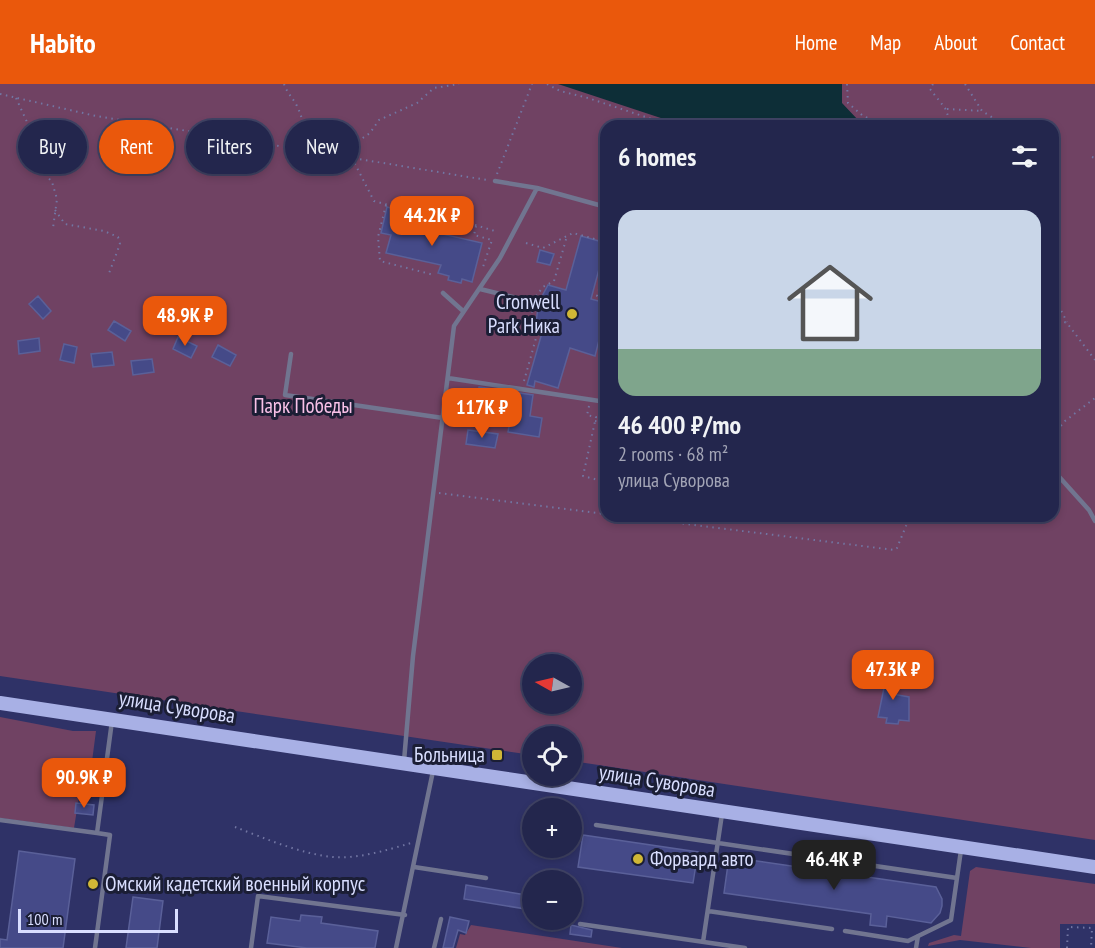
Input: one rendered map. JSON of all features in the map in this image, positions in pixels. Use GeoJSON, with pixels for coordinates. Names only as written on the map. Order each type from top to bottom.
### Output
{"type":"FeatureCollection","features":[{"type":"Feature","properties":{"kind":"main road","name":"улица Суворова"},"geometry":{"type":"LineString","coordinates":[[0,703],[1095,867]]}},
{"type":"Feature","properties":{"kind":"lane"},"geometry":{"type":"LineString","coordinates":[[495,181],[537,188],[600,205]]}},
{"type":"Feature","properties":{"kind":"lane"},"geometry":{"type":"LineString","coordinates":[[404,764],[414,656],[454,326],[500,258],[537,188]]}},
{"type":"Feature","properties":{"kind":"lane"},"geometry":{"type":"LineString","coordinates":[[480,289],[535,303]]}},
{"type":"Feature","properties":{"kind":"lane"},"geometry":{"type":"LineString","coordinates":[[443,293],[463,311]]}},
{"type":"Feature","properties":{"kind":"lane"},"geometry":{"type":"LineString","coordinates":[[291,354],[285,395],[443,418]]}},
{"type":"Feature","properties":{"kind":"lane"},"geometry":{"type":"LineString","coordinates":[[448,378],[600,401]]}},
{"type":"Feature","properties":{"kind":"lane"},"geometry":{"type":"LineString","coordinates":[[1059,477],[1089,510],[1095,521]]}},
{"type":"Feature","properties":{"kind":"lane"},"geometry":{"type":"LineString","coordinates":[[97,833],[112,718]]}},
{"type":"Feature","properties":{"kind":"lane"},"geometry":{"type":"LineString","coordinates":[[396,948],[405,915],[434,768]]}},
{"type":"Feature","properties":{"kind":"lane"},"geometry":{"type":"LineString","coordinates":[[703,942],[722,812]]}},
{"type":"Feature","properties":{"kind":"lane"},"geometry":{"type":"LineString","coordinates":[[0,820],[110,835],[95,948]]}},
{"type":"Feature","properties":{"kind":"lane"},"geometry":{"type":"LineString","coordinates":[[596,825],[957,878]]}},
{"type":"Feature","properties":{"kind":"lane"},"geometry":{"type":"LineString","coordinates":[[845,932],[908,941],[951,920],[962,848]]}},
{"type":"Feature","properties":{"kind":"lane"},"geometry":{"type":"LineString","coordinates":[[414,867],[486,878]]}},
{"type":"Feature","properties":{"kind":"lane"},"geometry":{"type":"LineString","coordinates":[[251,948],[258,896],[405,915]]}},
{"type":"Feature","properties":{"kind":"lane"},"geometry":{"type":"LineString","coordinates":[[708,911],[832,930]]}},
{"type":"Feature","properties":{"kind":"lane"},"geometry":{"type":"LineString","coordinates":[[434,948],[441,920]]}},
{"type":"Feature","properties":{"kind":"lane"},"geometry":{"type":"LineString","coordinates":[[582,924],[745,948]]}},
{"type":"Feature","properties":{"kind":"lane"},"geometry":{"type":"LineString","coordinates":[[916,948],[918,936]]}},
{"type":"Feature","properties":{"kind":"path"},"geometry":{"type":"LineString","coordinates":[[284,84],[302,120]]}},
{"type":"Feature","properties":{"kind":"path"},"geometry":{"type":"LineString","coordinates":[[359,141],[370,133],[379,120],[417,103],[434,88],[459,84]]}},
{"type":"Feature","properties":{"kind":"path"},"geometry":{"type":"LineString","coordinates":[[359,159],[495,181],[532,84]]}},
{"type":"Feature","properties":{"kind":"path"},"geometry":{"type":"LineString","coordinates":[[547,84],[560,91],[655,120]]}},
{"type":"Feature","properties":{"kind":"path"},"geometry":{"type":"LineString","coordinates":[[847,84],[848,103],[862,116],[872,120]]}},
{"type":"Feature","properties":{"kind":"path"},"geometry":{"type":"LineString","coordinates":[[933,84],[930,89],[945,108],[950,120]]}},
{"type":"Feature","properties":{"kind":"path"},"geometry":{"type":"LineString","coordinates":[[965,84],[982,111]]}},
{"type":"Feature","properties":{"kind":"path"},"geometry":{"type":"LineString","coordinates":[[0,94],[96,116],[285,147]]}},
{"type":"Feature","properties":{"kind":"path"},"geometry":{"type":"LineString","coordinates":[[16,98],[33,135],[34,161],[52,182],[57,199],[52,228]]}},
{"type":"Feature","properties":{"kind":"path"},"geometry":{"type":"LineString","coordinates":[[945,108],[950,111],[971,109],[982,111],[996,120]]}},
{"type":"Feature","properties":{"kind":"path"},"geometry":{"type":"LineString","coordinates":[[359,172],[374,201],[428,216]]}},
{"type":"Feature","properties":{"kind":"path"},"geometry":{"type":"LineString","coordinates":[[386,205],[378,237],[380,261],[434,275]]}},
{"type":"Feature","properties":{"kind":"path"},"geometry":{"type":"LineString","coordinates":[[55,210],[64,224],[104,231],[118,237],[120,244],[108,276]]}},
{"type":"Feature","properties":{"kind":"path"},"geometry":{"type":"LineString","coordinates":[[478,277],[486,263],[492,240],[474,235],[476,225],[495,231]]}},
{"type":"Feature","properties":{"kind":"path"},"geometry":{"type":"LineString","coordinates":[[526,243],[531,247],[543,248],[573,233],[600,240]]}},
{"type":"Feature","properties":{"kind":"path"},"geometry":{"type":"LineString","coordinates":[[522,390],[538,331],[532,320],[537,293],[554,281],[567,236]]}},
{"type":"Feature","properties":{"kind":"path"},"geometry":{"type":"LineString","coordinates":[[1059,307],[1067,323],[1095,360]]}},
{"type":"Feature","properties":{"kind":"path"},"geometry":{"type":"LineString","coordinates":[[1059,320],[1067,323]]}},
{"type":"Feature","properties":{"kind":"path"},"geometry":{"type":"LineString","coordinates":[[1059,428],[1095,398]]}},
{"type":"Feature","properties":{"kind":"path"},"geometry":{"type":"LineString","coordinates":[[590,399],[587,415],[596,417],[583,476],[600,480]]}},
{"type":"Feature","properties":{"kind":"path"},"geometry":{"type":"LineString","coordinates":[[595,421],[600,422]]}},
{"type":"Feature","properties":{"kind":"path"},"geometry":{"type":"LineString","coordinates":[[434,492],[600,513]]}},
{"type":"Feature","properties":{"kind":"path"},"geometry":{"type":"LineString","coordinates":[[671,522],[894,550],[897,548],[908,522]]}},
{"type":"Feature","properties":{"kind":"path"},"geometry":{"type":"LineString","coordinates":[[234,827],[277,843],[333,857],[385,850],[420,840]]}},
{"type":"Feature","properties":{"kind":"path"},"geometry":{"type":"LineString","coordinates":[[1067,948],[1068,927],[1092,928],[1091,948]]}},
{"type":"Feature","properties":{"kind":"green space","name":"Парк Победы"},"geometry":{"type":"Polygon","coordinates":[[[0,84],[1095,84],[1095,840],[582,763],[582,726],[522,726],[522,754],[0,676],[0,84]]]}},
{"type":"Feature","properties":{"kind":"green space"},"geometry":{"type":"Polygon","coordinates":[[[0,717],[73,731],[96,731],[88,792],[80,791],[74,828],[0,818],[0,717]]]}},
{"type":"Feature","properties":{"kind":"green space"},"geometry":{"type":"Polygon","coordinates":[[[976,867],[1095,884],[1095,924],[1060,924],[1060,948],[1031,948],[960,940],[928,946],[929,943],[954,935],[961,936],[970,871],[976,867]]]}},
{"type":"Feature","properties":{"kind":"green space"},"geometry":{"type":"Polygon","coordinates":[[[471,925],[622,948],[456,948],[460,934],[465,935],[471,925]]]}},
{"type":"Feature","properties":{"kind":"water"},"geometry":{"type":"Polygon","coordinates":[[[558,84],[842,84],[842,103],[858,120],[667,120],[558,84]]]}},
{"type":"Feature","properties":{"kind":"building"},"geometry":{"type":"Polygon","coordinates":[[[387,207],[406,212],[403,225],[482,243],[472,282],[462,279],[461,283],[448,280],[449,276],[438,273],[441,265],[386,253],[391,235],[381,233],[387,207]]]}},
{"type":"Feature","properties":{"kind":"building","name":"Cronwell Park Ника"},"geometry":{"type":"Polygon","coordinates":[[[581,236],[600,241],[600,265],[591,299],[600,301],[600,336],[595,356],[570,348],[558,388],[535,381],[534,387],[527,385],[544,326],[536,323],[540,300],[548,285],[566,290],[581,236]]]}},
{"type":"Feature","properties":{"kind":"building"},"geometry":{"type":"Polygon","coordinates":[[[540,250],[554,254],[550,265],[537,262],[540,250]]]}},
{"type":"Feature","properties":{"kind":"building"},"geometry":{"type":"Polygon","coordinates":[[[38,296],[51,311],[43,319],[29,304],[38,296]]]}},
{"type":"Feature","properties":{"kind":"building"},"geometry":{"type":"Polygon","coordinates":[[[114,321],[131,331],[125,341],[108,330],[114,321]]]}},
{"type":"Feature","properties":{"kind":"building"},"geometry":{"type":"Polygon","coordinates":[[[178,337],[197,346],[191,358],[173,349],[178,337]]]}},
{"type":"Feature","properties":{"kind":"building"},"geometry":{"type":"Polygon","coordinates":[[[39,338],[40,351],[19,354],[18,341],[39,338]]]}},
{"type":"Feature","properties":{"kind":"building"},"geometry":{"type":"Polygon","coordinates":[[[64,344],[77,347],[74,363],[60,360],[64,344]]]}},
{"type":"Feature","properties":{"kind":"building"},"geometry":{"type":"Polygon","coordinates":[[[218,345],[236,355],[230,366],[212,357],[218,345]]]}},
{"type":"Feature","properties":{"kind":"building"},"geometry":{"type":"Polygon","coordinates":[[[112,352],[114,365],[93,367],[91,354],[112,352]]]}},
{"type":"Feature","properties":{"kind":"building"},"geometry":{"type":"Polygon","coordinates":[[[152,359],[154,372],[133,375],[131,361],[152,359]]]}},
{"type":"Feature","properties":{"kind":"building"},"geometry":{"type":"Polygon","coordinates":[[[479,387],[533,395],[530,416],[542,418],[539,437],[508,432],[511,415],[487,411],[488,400],[477,399],[479,387]]]}},
{"type":"Feature","properties":{"kind":"building"},"geometry":{"type":"Polygon","coordinates":[[[468,430],[498,434],[495,448],[466,444],[468,430]]]}},
{"type":"Feature","properties":{"kind":"building"},"geometry":{"type":"Polygon","coordinates":[[[879,671],[895,674],[892,694],[909,697],[909,721],[899,720],[898,724],[886,723],[887,718],[878,717],[885,683],[878,682],[879,671]]]}},
{"type":"Feature","properties":{"kind":"building"},"geometry":{"type":"Polygon","coordinates":[[[76,803],[94,805],[93,815],[75,813],[76,803]]]}},
{"type":"Feature","properties":{"kind":"building","name":"Форвард авто"},"geometry":{"type":"Polygon","coordinates":[[[583,835],[698,852],[693,883],[578,867],[579,858],[582,858],[583,835]]]}},
{"type":"Feature","properties":{"kind":"building"},"geometry":{"type":"Polygon","coordinates":[[[19,851],[75,859],[63,948],[0,948],[0,939],[7,940],[19,851]]]}},
{"type":"Feature","properties":{"kind":"building"},"geometry":{"type":"Polygon","coordinates":[[[729,857],[936,887],[942,899],[942,906],[940,913],[931,923],[887,916],[886,927],[870,925],[871,914],[724,893],[729,857]]]}},
{"type":"Feature","properties":{"kind":"building"},"geometry":{"type":"Polygon","coordinates":[[[466,885],[522,894],[522,908],[464,899],[466,885]]]}},
{"type":"Feature","properties":{"kind":"building"},"geometry":{"type":"Polygon","coordinates":[[[133,897],[163,901],[157,948],[126,948],[133,897]]]}},
{"type":"Feature","properties":{"kind":"building"},"geometry":{"type":"Polygon","coordinates":[[[301,915],[322,917],[321,923],[378,931],[375,948],[307,948],[267,943],[271,917],[300,921],[301,915]]]}},
{"type":"Feature","properties":{"kind":"building"},"geometry":{"type":"Polygon","coordinates":[[[450,917],[469,921],[466,933],[458,930],[453,948],[443,948],[450,917]]]}},
{"type":"Feature","properties":{"kind":"building"},"geometry":{"type":"Polygon","coordinates":[[[582,928],[592,930],[591,937],[570,934],[570,930],[582,930],[582,928]]]}},
{"type":"Feature","properties":{"kind":"place","name":"Cronwell Park Ника"},"geometry":{"type":"Point","coordinates":[572,314]}},
{"type":"Feature","properties":{"kind":"place","name":"Больница"},"geometry":{"type":"Point","coordinates":[497,755]}},
{"type":"Feature","properties":{"kind":"place","name":"Форвард авто"},"geometry":{"type":"Point","coordinates":[638,859]}},
{"type":"Feature","properties":{"kind":"place","name":"Омский кадетский военный корпус"},"geometry":{"type":"Point","coordinates":[93,884]}}]}
